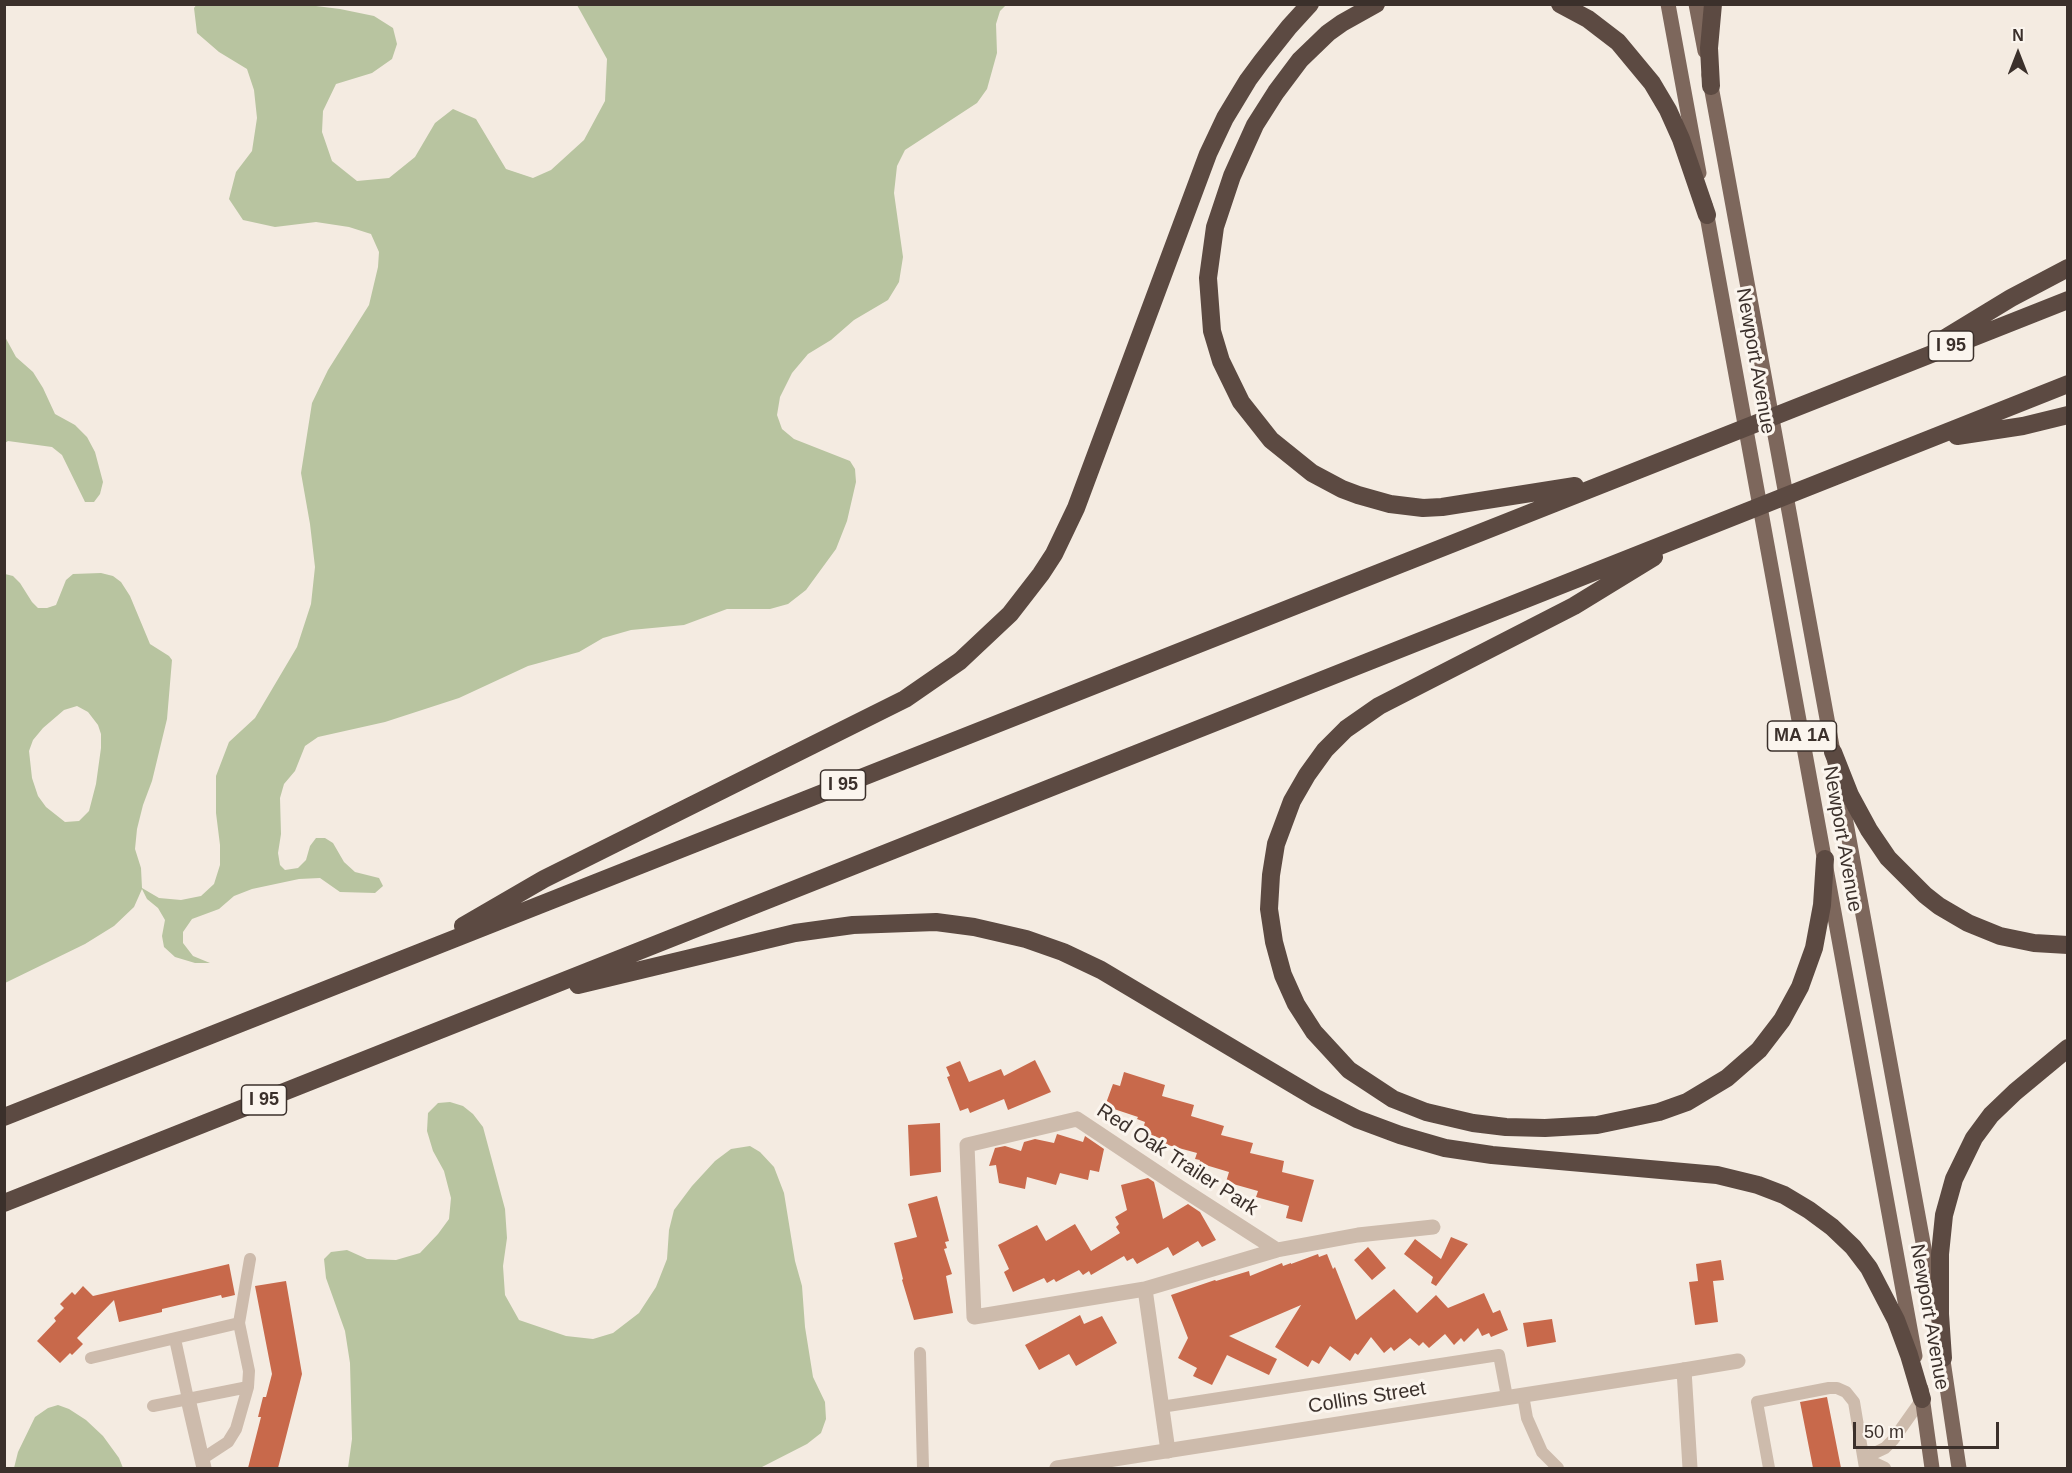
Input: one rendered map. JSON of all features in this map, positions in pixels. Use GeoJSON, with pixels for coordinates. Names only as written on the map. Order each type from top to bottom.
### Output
{"type":"FeatureCollection","features":[{"type":"Feature","properties":{"kind":"highway"},"geometry":{"type":"LineString","coordinates":[[407,958],[544,879],[905,699],[960,661],[1010,614],[1041,574],[1058,546],[1076,508],[1208,154],[1225,118],[1262,60],[1310,4]]}},
{"type":"Feature","properties":{"kind":"highway"},"geometry":{"type":"LineString","coordinates":[[1376,4],[1342,23],[1300,60],[1255,125],[1232,176],[1215,227],[1208,278],[1212,331],[1230,381],[1260,427],[1285,452],[1327,482],[1373,500],[1406,507],[1442,507],[1612,480]]}},
{"type":"Feature","properties":{"kind":"highway"},"geometry":{"type":"LineString","coordinates":[[1560,4],[1588,19],[1618,42],[1652,83],[1681,139],[1707,215]]}},
{"type":"Feature","properties":{"kind":"highway"},"geometry":{"type":"LineString","coordinates":[[1711,86],[1710,48],[1713,4]]}},
{"type":"Feature","properties":{"kind":"highway"},"geometry":{"type":"LineString","coordinates":[[1896,368],[2011,298],[2067,268]]}},
{"type":"Feature","properties":{"kind":"highway","name":"I 95"},"geometry":{"type":"LineString","coordinates":[[4,1117],[2067,300]]}},
{"type":"Feature","properties":{"kind":"highway","name":"I 95"},"geometry":{"type":"LineString","coordinates":[[4,1203],[2067,384]]}},
{"type":"Feature","properties":{"kind":"highway"},"geometry":{"type":"LineString","coordinates":[[1923,442],[2023,426],[2067,415]]}},
{"type":"Feature","properties":{"kind":"highway"},"geometry":{"type":"LineString","coordinates":[[1696,531],[1574,606],[1379,706],[1346,729],[1325,750],[1292,801],[1280,830],[1273,859],[1269,891],[1271,925],[1277,959],[1289,990],[1314,1032],[1336,1058],[1377,1090],[1418,1109],[1473,1123],[1525,1128],[1582,1127],[1644,1116],[1687,1102],[1714,1087],[1750,1059],[1775,1032],[1797,993],[1814,948],[1822,905],[1825,859]]}},
{"type":"Feature","properties":{"kind":"highway"},"geometry":{"type":"LineString","coordinates":[[1833,752],[1850,795],[1869,830],[1888,858],[1925,895],[1968,923],[2000,936],[2034,943],[2067,945]]}},
{"type":"Feature","properties":{"kind":"highway"},"geometry":{"type":"LineString","coordinates":[[523,997],[795,933],[853,925],[936,922],[993,930],[1026,939],[1063,952],[1101,970],[1316,1098],[1357,1119],[1400,1136],[1445,1148],[1492,1155],[1717,1175],[1758,1185],[1784,1195],[1832,1227],[1869,1268],[1896,1320],[1922,1399]]}},
{"type":"Feature","properties":{"kind":"highway"},"geometry":{"type":"LineString","coordinates":[[1943,1358],[1940,1314],[1942,1233],[1948,1197],[1958,1170],[1974,1138],[1992,1115],[2015,1092],[2067,1048]]}},
{"type":"Feature","properties":{"kind":"main road","name":"Newport Avenue"},"geometry":{"type":"LineString","coordinates":[[1668,4],[1825,859],[1922,1399],[1932,1468]]}},
{"type":"Feature","properties":{"kind":"main road","name":"Newport Avenue"},"geometry":{"type":"LineString","coordinates":[[1696,4],[1943,1358],[1959,1468]]}},
{"type":"Feature","properties":{"kind":"street","name":"Red Oak Trailer Park"},"geometry":{"type":"LineString","coordinates":[[1277,1250],[1077,1119],[967,1145],[974,1317],[1145,1289],[1277,1250],[1358,1235],[1433,1227]]}},
{"type":"Feature","properties":{"kind":"street"},"geometry":{"type":"LineString","coordinates":[[1145,1289],[1168,1451]]}},
{"type":"Feature","properties":{"kind":"street","name":"Collins Street"},"geometry":{"type":"LineString","coordinates":[[1057,1468],[1738,1361]]}},
{"type":"Feature","properties":{"kind":"street"},"geometry":{"type":"LineString","coordinates":[[1684,1370],[1690,1468]]}},
{"type":"Feature","properties":{"kind":"street"},"geometry":{"type":"LineString","coordinates":[[188,1399],[203,1464]]}},
{"type":"Feature","properties":{"kind":"lane"},"geometry":{"type":"LineString","coordinates":[[203,1464],[232,1436],[248,1387],[249,1371],[239,1323],[250,1260]]}},
{"type":"Feature","properties":{"kind":"lane"},"geometry":{"type":"LineString","coordinates":[[91,1359],[239,1323]]}},
{"type":"Feature","properties":{"kind":"lane"},"geometry":{"type":"LineString","coordinates":[[175,1339],[188,1399]]}},
{"type":"Feature","properties":{"kind":"lane"},"geometry":{"type":"LineString","coordinates":[[920,1353],[923,1468]]}},
{"type":"Feature","properties":{"kind":"lane"},"geometry":{"type":"LineString","coordinates":[[1161,1407],[1498,1355],[1507,1397]]}},
{"type":"Feature","properties":{"kind":"lane"},"geometry":{"type":"LineString","coordinates":[[153,1406],[248,1387]]}},
{"type":"Feature","properties":{"kind":"lane"},"geometry":{"type":"LineString","coordinates":[[1769,1468],[1757,1402],[1829,1388],[1837,1388],[1845,1392],[1854,1402],[1864,1463]]}},
{"type":"Feature","properties":{"kind":"lane"},"geometry":{"type":"LineString","coordinates":[[1523,1395],[1527,1418],[1542,1452],[1558,1468]]}},
{"type":"Feature","properties":{"kind":"lane"},"geometry":{"type":"LineString","coordinates":[[1864,1463],[1885,1448],[1922,1399]]}},
{"type":"Feature","properties":{"kind":"lane"},"geometry":{"type":"LineString","coordinates":[[1864,1463],[1885,1468]]}},
{"type":"Feature","properties":{"kind":"green space"},"geometry":{"type":"Polygon","coordinates":[[[197,4],[300,4],[374,16],[393,28],[397,44],[392,59],[372,73],[336,84],[323,111],[322,132],[332,161],[357,181],[389,178],[415,157],[435,123],[453,109],[476,119],[506,169],[533,178],[551,170],[584,140],[605,101],[607,59],[577,5],[1006,5],[1000,11],[996,24],[997,53],[987,89],[977,103],[905,150],[897,166],[894,193],[903,257],[899,282],[888,300],[854,320],[831,340],[808,354],[792,373],[780,397],[777,415],[782,429],[794,439],[850,461],[855,469],[856,482],[847,521],[836,549],[806,590],[788,604],[770,609],[727,609],[684,625],[631,630],[603,638],[579,652],[528,666],[459,698],[385,722],[318,737],[305,746],[295,771],[284,784],[280,798],[281,834],[278,853],[280,865],[285,870],[298,868],[306,860],[310,846],[316,838],[325,838],[333,843],[344,862],[355,872],[379,878],[383,886],[375,893],[340,892],[320,878],[299,879],[252,889],[234,896],[219,909],[192,919],[183,932],[183,943],[193,956],[210,963],[195,963],[175,957],[164,947],[162,936],[165,920],[158,908],[147,899],[142,889],[134,907],[114,926],[85,944],[5,983],[5,574],[13,576],[20,583],[38,608],[56,605],[66,580],[73,574],[101,573],[113,576],[121,582],[130,596],[150,644],[172,660],[167,719],[152,781],[137,829],[135,849],[141,868],[142,888],[159,898],[181,900],[201,896],[214,884],[220,865],[216,776],[229,742],[255,718],[297,647],[311,604],[315,567],[301,473],[312,403],[328,370],[369,305],[378,267],[379,252],[371,234],[349,227],[316,222],[275,227],[243,220],[229,199],[236,172],[252,151],[257,118],[254,90],[247,69],[219,52],[197,33],[194,8],[197,4]],[[77,706],[64,710],[43,728],[33,740],[29,751],[32,778],[38,796],[46,807],[65,822],[79,821],[89,811],[96,784],[101,734],[98,725],[88,712],[77,706]]]}},
{"type":"Feature","properties":{"kind":"green space"},"geometry":{"type":"Polygon","coordinates":[[[4,335],[16,357],[33,372],[55,414],[75,425],[87,437],[95,452],[103,482],[100,494],[94,502],[85,502],[62,455],[52,447],[8,441],[5,443],[4,335]]]}},
{"type":"Feature","properties":{"kind":"green space"},"geometry":{"type":"Polygon","coordinates":[[[450,1102],[463,1106],[483,1127],[505,1209],[507,1238],[503,1266],[505,1295],[519,1320],[566,1336],[593,1339],[613,1333],[639,1313],[656,1287],[667,1259],[669,1230],[674,1210],[692,1186],[715,1161],[731,1149],[750,1146],[760,1152],[774,1167],[784,1193],[795,1261],[802,1286],[805,1327],[813,1377],[825,1402],[826,1419],[821,1433],[807,1444],[760,1468],[348,1468],[352,1439],[350,1363],[345,1331],[326,1278],[324,1259],[331,1252],[347,1250],[367,1259],[396,1260],[420,1253],[438,1234],[449,1219],[451,1198],[444,1171],[433,1151],[427,1131],[428,1113],[438,1103],[450,1102]]]}},
{"type":"Feature","properties":{"kind":"green space"},"geometry":{"type":"Polygon","coordinates":[[[58,1405],[86,1420],[103,1436],[119,1458],[123,1468],[14,1468],[18,1452],[35,1417],[48,1408],[58,1405]]]}},
{"type":"Feature","properties":{"kind":"building"},"geometry":{"type":"Polygon","coordinates":[[[1035,1060],[1051,1092],[1008,1110],[1004,1099],[970,1113],[968,1108],[960,1111],[947,1077],[950,1076],[946,1067],[960,1061],[969,1082],[1001,1069],[1004,1076],[1035,1060]]]}},
{"type":"Feature","properties":{"kind":"building"},"geometry":{"type":"Polygon","coordinates":[[[1124,1072],[1165,1085],[1162,1096],[1194,1105],[1191,1116],[1224,1126],[1221,1135],[1253,1143],[1250,1153],[1284,1161],[1282,1172],[1314,1180],[1302,1222],[1286,1218],[1289,1206],[1256,1197],[1258,1191],[1226,1182],[1229,1172],[1199,1163],[1200,1160],[1195,1159],[1197,1153],[1164,1144],[1165,1140],[1142,1132],[1145,1122],[1137,1119],[1138,1117],[1105,1106],[1113,1084],[1120,1086],[1124,1072]]]}},
{"type":"Feature","properties":{"kind":"building"},"geometry":{"type":"Polygon","coordinates":[[[940,1123],[941,1172],[910,1176],[908,1125],[940,1123]]]}},
{"type":"Feature","properties":{"kind":"building"},"geometry":{"type":"Polygon","coordinates":[[[1057,1134],[1083,1142],[1085,1136],[1104,1149],[1099,1172],[1090,1170],[1088,1180],[1060,1173],[1056,1185],[1027,1177],[1025,1189],[999,1183],[996,1165],[989,1166],[995,1148],[1005,1146],[1021,1151],[1024,1142],[1035,1139],[1054,1143],[1057,1134]]]}},
{"type":"Feature","properties":{"kind":"building"},"geometry":{"type":"Polygon","coordinates":[[[1148,1178],[1154,1182],[1163,1219],[1188,1204],[1200,1212],[1216,1240],[1202,1247],[1198,1241],[1173,1256],[1168,1247],[1137,1264],[1133,1258],[1127,1261],[1124,1256],[1091,1275],[1089,1271],[1083,1275],[1079,1270],[1056,1282],[1054,1279],[1047,1283],[1044,1278],[1013,1292],[1004,1272],[1009,1269],[998,1245],[1037,1225],[1046,1241],[1075,1224],[1091,1251],[1120,1233],[1116,1227],[1119,1224],[1115,1217],[1127,1210],[1121,1185],[1148,1178]]]}},
{"type":"Feature","properties":{"kind":"building"},"geometry":{"type":"Polygon","coordinates":[[[937,1196],[949,1241],[945,1242],[947,1248],[944,1249],[952,1274],[946,1276],[953,1313],[914,1320],[894,1243],[917,1237],[908,1204],[937,1196]]]}},
{"type":"Feature","properties":{"kind":"building"},"geometry":{"type":"Polygon","coordinates":[[[1451,1237],[1468,1244],[1436,1286],[1431,1283],[1433,1277],[1404,1254],[1415,1239],[1441,1259],[1451,1237]]]}},
{"type":"Feature","properties":{"kind":"building"},"geometry":{"type":"Polygon","coordinates":[[[1368,1247],[1386,1268],[1372,1280],[1354,1260],[1368,1247]]]}},
{"type":"Feature","properties":{"kind":"building"},"geometry":{"type":"Polygon","coordinates":[[[1318,1254],[1319,1257],[1327,1254],[1333,1269],[1335,1267],[1356,1320],[1394,1289],[1417,1313],[1436,1295],[1448,1308],[1484,1293],[1493,1313],[1500,1310],[1508,1330],[1491,1337],[1489,1333],[1482,1336],[1478,1328],[1464,1342],[1461,1338],[1454,1345],[1445,1334],[1429,1348],[1423,1342],[1419,1346],[1410,1338],[1394,1351],[1391,1347],[1384,1353],[1371,1337],[1358,1355],[1355,1353],[1350,1361],[1330,1346],[1319,1364],[1312,1360],[1308,1367],[1275,1347],[1301,1305],[1229,1336],[1277,1359],[1269,1375],[1227,1355],[1212,1385],[1193,1376],[1197,1368],[1178,1358],[1188,1338],[1171,1295],[1249,1271],[1250,1276],[1282,1263],[1283,1266],[1291,1264],[1318,1254]]]}},
{"type":"Feature","properties":{"kind":"building"},"geometry":{"type":"Polygon","coordinates":[[[1721,1260],[1724,1280],[1713,1281],[1718,1322],[1695,1325],[1689,1282],[1698,1281],[1696,1264],[1721,1260]]]}},
{"type":"Feature","properties":{"kind":"building"},"geometry":{"type":"Polygon","coordinates":[[[229,1264],[235,1295],[222,1298],[221,1295],[119,1322],[114,1300],[77,1338],[83,1344],[60,1363],[37,1341],[56,1321],[54,1318],[64,1308],[60,1304],[72,1292],[75,1295],[83,1286],[93,1296],[229,1264]]]}},
{"type":"Feature","properties":{"kind":"building"},"geometry":{"type":"Polygon","coordinates":[[[286,1281],[302,1374],[278,1468],[248,1468],[261,1417],[258,1417],[263,1397],[266,1397],[272,1374],[255,1286],[286,1281]]]}},
{"type":"Feature","properties":{"kind":"building"},"geometry":{"type":"Polygon","coordinates":[[[1080,1315],[1084,1324],[1102,1316],[1117,1343],[1076,1366],[1069,1354],[1039,1370],[1025,1345],[1080,1315]]]}},
{"type":"Feature","properties":{"kind":"building"},"geometry":{"type":"Polygon","coordinates":[[[1552,1319],[1556,1342],[1527,1347],[1523,1323],[1552,1319]]]}},
{"type":"Feature","properties":{"kind":"building"},"geometry":{"type":"Polygon","coordinates":[[[1827,1397],[1841,1468],[1813,1468],[1800,1402],[1827,1397]]]}}]}
